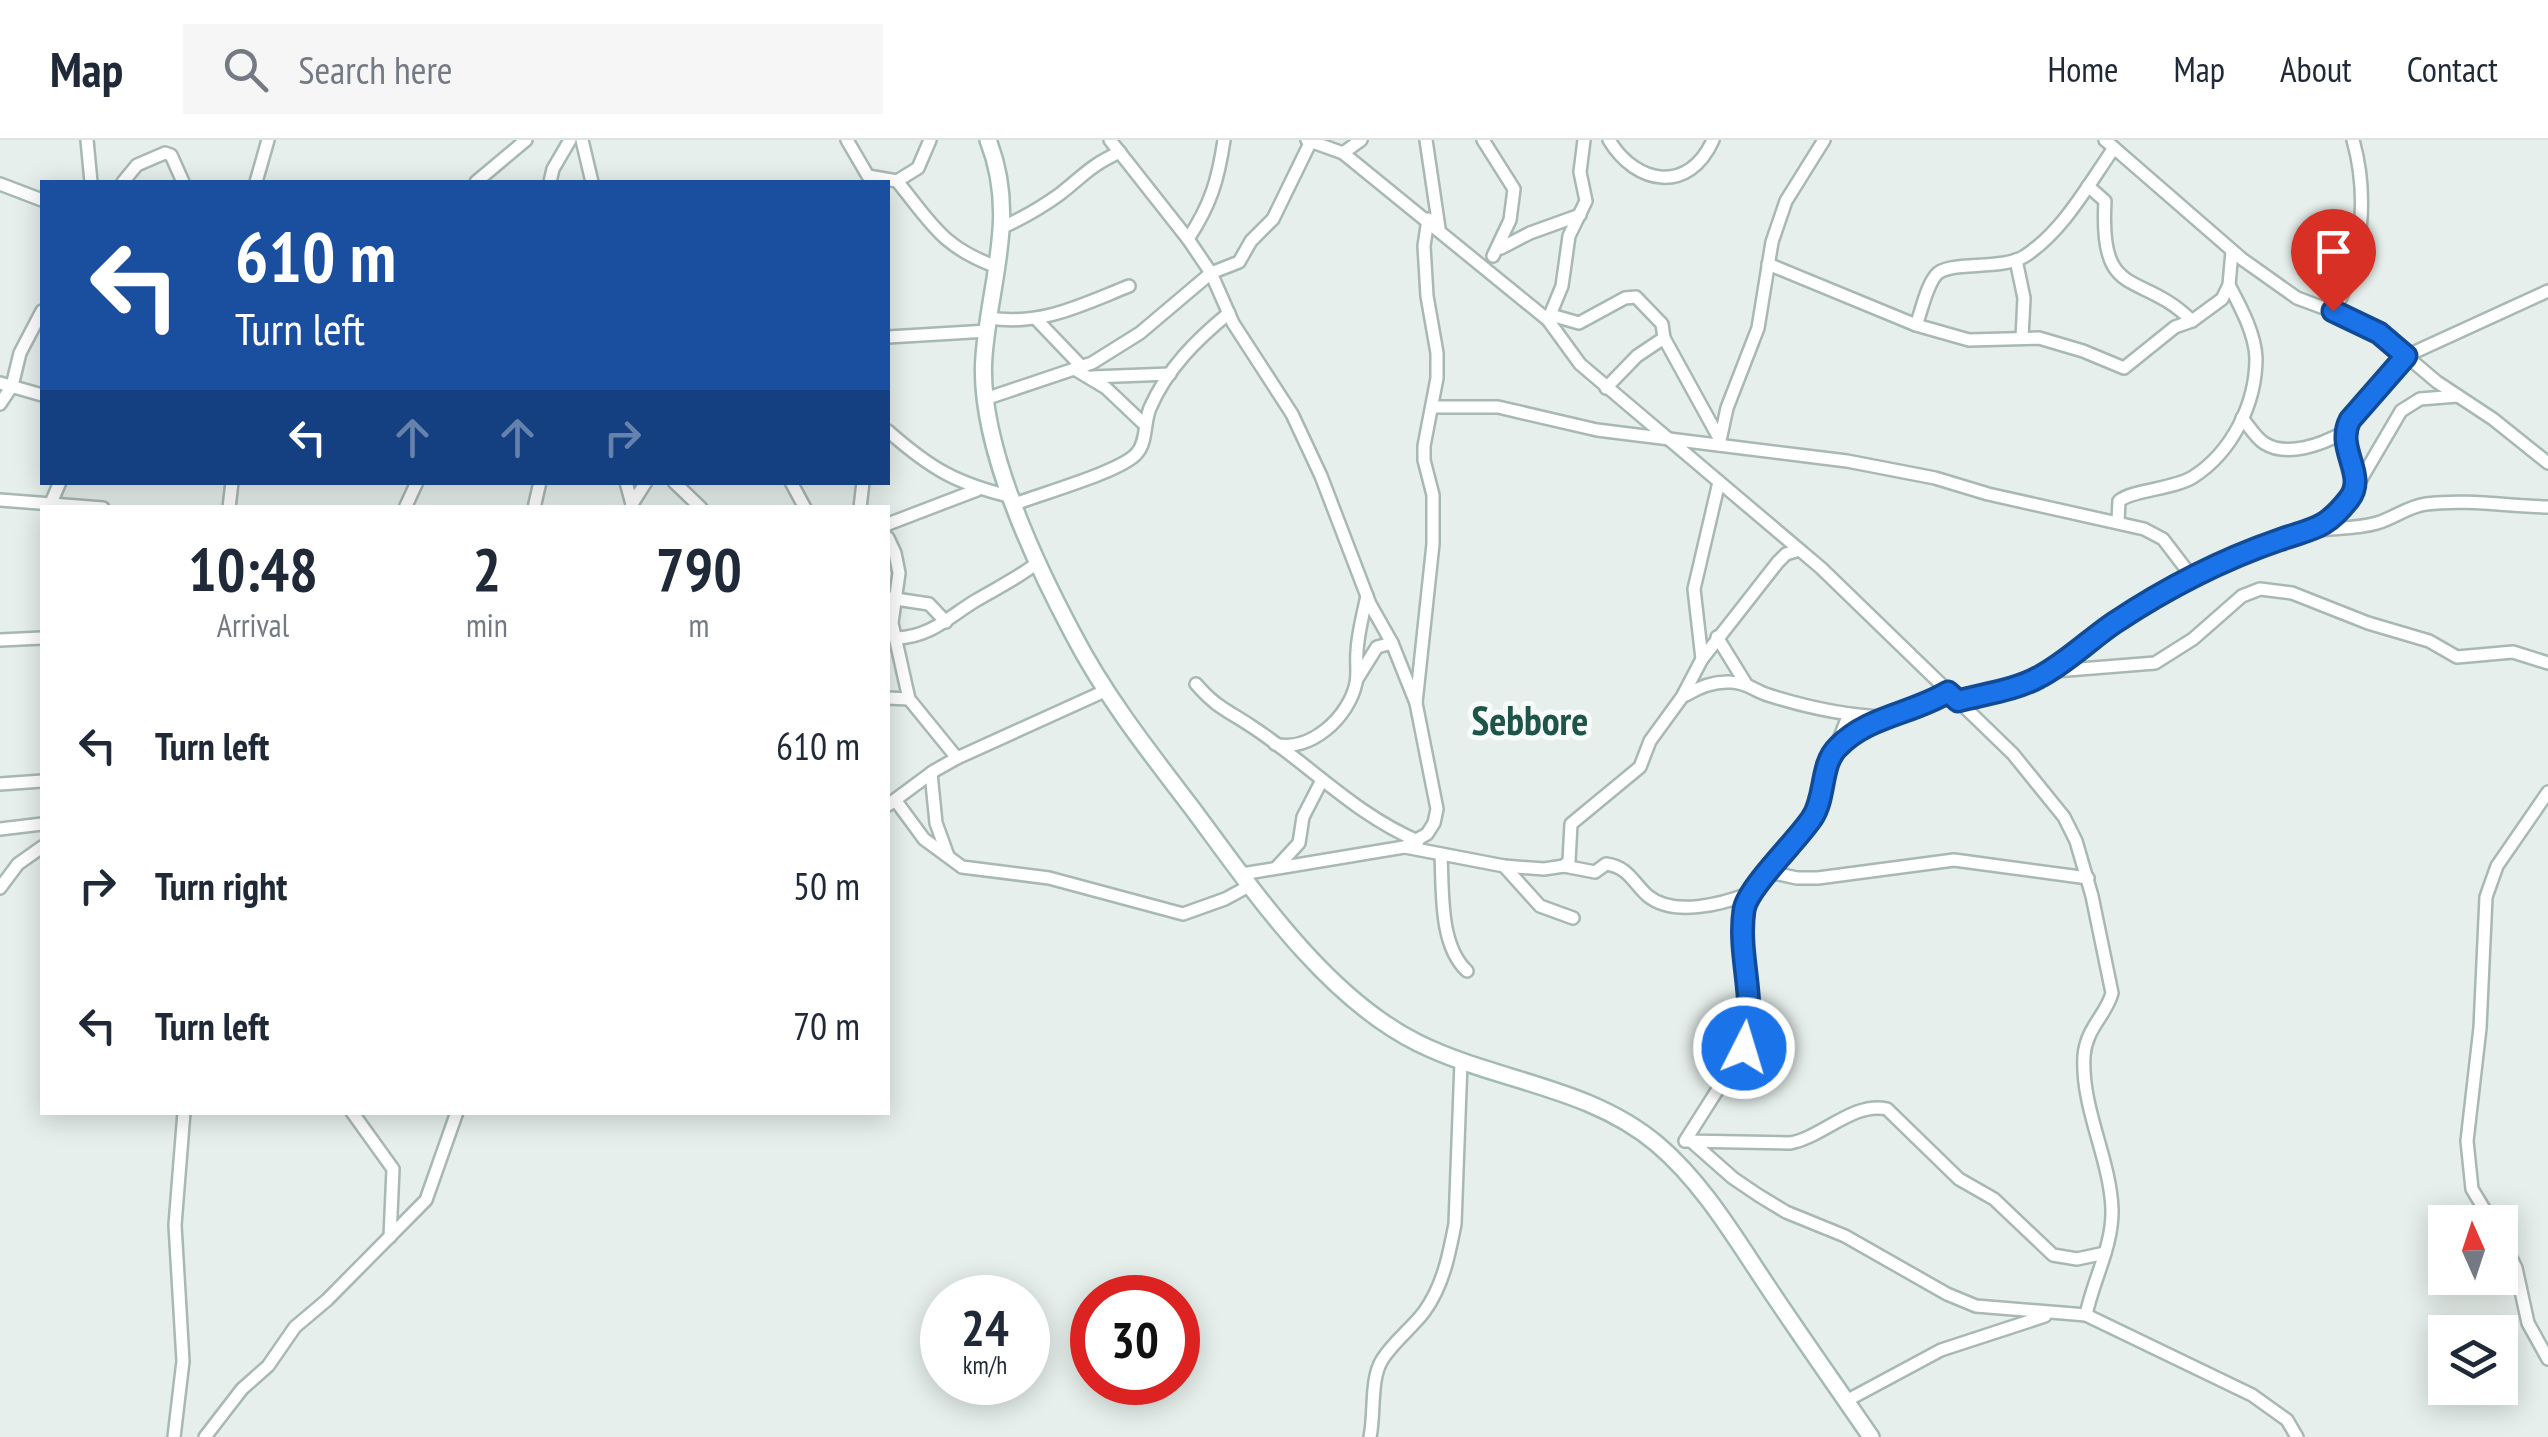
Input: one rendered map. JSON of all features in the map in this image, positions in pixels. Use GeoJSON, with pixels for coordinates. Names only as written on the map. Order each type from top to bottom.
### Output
{"type":"FeatureCollection","features":[{"type":"Feature","properties":{"kind":"main road"},"geometry":{"type":"LineString","coordinates":[[988,140],[1002,189],[1003,228],[983,357],[992,433],[1038,563],[1074,637],[1106,690],[1314,963],[1363,1008],[1418,1044],[1598,1105],[1636,1128],[1672,1158],[1740,1244],[1870,1437]]}},
{"type":"Feature","properties":{"kind":"street"},"geometry":{"type":"LineString","coordinates":[[87,140],[91,180]]}},
{"type":"Feature","properties":{"kind":"street"},"geometry":{"type":"LineString","coordinates":[[257,180],[268,140]]}},
{"type":"Feature","properties":{"kind":"street"},"geometry":{"type":"LineString","coordinates":[[478,180],[526,140]]}},
{"type":"Feature","properties":{"kind":"street"},"geometry":{"type":"LineString","coordinates":[[550,180],[552,169],[570,140]]}},
{"type":"Feature","properties":{"kind":"street"},"geometry":{"type":"LineString","coordinates":[[582,140],[592,180]]}},
{"type":"Feature","properties":{"kind":"street"},"geometry":{"type":"LineString","coordinates":[[847,140],[868,176],[897,181],[918,168],[930,140]]}},
{"type":"Feature","properties":{"kind":"street"},"geometry":{"type":"LineString","coordinates":[[1106,690],[957,758],[892,803],[940,854],[962,867],[1049,878],[1183,914],[1225,900],[1247,879],[1276,868],[1404,847],[1418,841],[1434,822],[1436,808],[1416,702],[1367,596],[1322,476],[1292,414],[1229,313],[1211,273],[1110,140]]}},
{"type":"Feature","properties":{"kind":"street"},"geometry":{"type":"LineString","coordinates":[[1188,239],[1207,211],[1224,140]]}},
{"type":"Feature","properties":{"kind":"street"},"geometry":{"type":"LineString","coordinates":[[1342,153],[1361,140]]}},
{"type":"Feature","properties":{"kind":"street"},"geometry":{"type":"LineString","coordinates":[[1416,702],[1431,576],[1432,495],[1424,460],[1437,366],[1424,246],[1433,223],[1426,140]]}},
{"type":"Feature","properties":{"kind":"street"},"geometry":{"type":"LineString","coordinates":[[1483,140],[1514,189],[1515,199],[1504,238],[1493,256]]}},
{"type":"Feature","properties":{"kind":"street"},"geometry":{"type":"LineString","coordinates":[[1550,317],[1562,286],[1569,236],[1586,201],[1580,172],[1584,140]]}},
{"type":"Feature","properties":{"kind":"street"},"geometry":{"type":"LineString","coordinates":[[1609,140],[1630,167],[1666,178],[1699,164],[1713,140]]}},
{"type":"Feature","properties":{"kind":"street"},"geometry":{"type":"LineString","coordinates":[[1719,441],[1726,408],[1758,328],[1768,264],[1786,200],[1824,140]]}},
{"type":"Feature","properties":{"kind":"street"},"geometry":{"type":"LineString","coordinates":[[2333,311],[2352,278],[2360,219],[2353,140]]}},
{"type":"Feature","properties":{"kind":"street"},"geometry":{"type":"LineString","coordinates":[[985,399],[1083,371],[1140,333],[1211,273],[1238,262],[1268,224],[1309,141],[1342,153],[1550,317],[1580,364],[1719,482],[2013,754],[2058,808],[2076,841],[2088,878],[2112,993],[2088,1035],[2084,1054],[2092,1116],[2112,1204],[2105,1253],[2086,1314]]}},
{"type":"Feature","properties":{"kind":"street"},"geometry":{"type":"LineString","coordinates":[[1916,325],[1934,276],[1943,268],[2003,266],[2048,238],[2088,186],[2110,144],[2232,251],[2296,298],[2379,333],[2548,463]]}},
{"type":"Feature","properties":{"kind":"street"},"geometry":{"type":"LineString","coordinates":[[1003,228],[1046,204],[1096,162],[1120,152]]}},
{"type":"Feature","properties":{"kind":"street"},"geometry":{"type":"LineString","coordinates":[[124,180],[136,166],[165,153],[171,155],[182,180]]}},
{"type":"Feature","properties":{"kind":"street"},"geometry":{"type":"LineString","coordinates":[[897,181],[929,224],[948,242],[960,252],[997,266]]}},
{"type":"Feature","properties":{"kind":"street"},"geometry":{"type":"LineString","coordinates":[[0,184],[40,199]]}},
{"type":"Feature","properties":{"kind":"street"},"geometry":{"type":"LineString","coordinates":[[2088,186],[2104,201],[2112,267],[2128,283],[2170,301],[2192,320]]}},
{"type":"Feature","properties":{"kind":"street"},"geometry":{"type":"LineString","coordinates":[[1484,267],[1508,242],[1580,215]]}},
{"type":"Feature","properties":{"kind":"street"},"geometry":{"type":"LineString","coordinates":[[1768,264],[1916,325],[1969,340],[2022,338],[2060,343],[2124,368],[2175,327],[2222,298],[2230,285],[2232,251]]}},
{"type":"Feature","properties":{"kind":"street"},"geometry":{"type":"LineString","coordinates":[[2016,260],[2024,298],[2022,338]]}},
{"type":"Feature","properties":{"kind":"street"},"geometry":{"type":"LineString","coordinates":[[2118,521],[2120,501],[2125,496],[2146,494],[2192,478],[2231,440],[2242,418],[2250,398],[2256,356],[2245,316],[2230,285]]}},
{"type":"Feature","properties":{"kind":"street"},"geometry":{"type":"LineString","coordinates":[[890,337],[1037,320],[1129,286]]}},
{"type":"Feature","properties":{"kind":"street"},"geometry":{"type":"LineString","coordinates":[[2355,491],[2353,463],[2344,432],[2406,356],[2548,291]]}},
{"type":"Feature","properties":{"kind":"street"},"geometry":{"type":"LineString","coordinates":[[1550,317],[1579,323],[1625,298],[1636,297],[1662,324],[1664,338],[1719,441]]}},
{"type":"Feature","properties":{"kind":"street"},"geometry":{"type":"LineString","coordinates":[[890,433],[917,458],[958,482],[1014,501],[1104,471],[1136,456],[1142,446],[1148,412],[1170,374],[1204,333],[1229,313]]}},
{"type":"Feature","properties":{"kind":"street"},"geometry":{"type":"LineString","coordinates":[[0,404],[20,352],[40,315]]}},
{"type":"Feature","properties":{"kind":"street"},"geometry":{"type":"LineString","coordinates":[[1037,320],[1083,371],[1145,425]]}},
{"type":"Feature","properties":{"kind":"street"},"geometry":{"type":"LineString","coordinates":[[1606,388],[1637,356],[1664,338]]}},
{"type":"Feature","properties":{"kind":"street"},"geometry":{"type":"LineString","coordinates":[[1083,371],[1170,374]]}},
{"type":"Feature","properties":{"kind":"street"},"geometry":{"type":"LineString","coordinates":[[6,384],[40,394]]}},
{"type":"Feature","properties":{"kind":"street"},"geometry":{"type":"LineString","coordinates":[[2319,529],[2355,491],[2401,412],[2420,399],[2458,396]]}},
{"type":"Feature","properties":{"kind":"street"},"geometry":{"type":"LineString","coordinates":[[1433,407],[1498,407],[1597,430],[1672,441],[1719,441],[1935,478],[2022,502],[2118,521],[2163,539],[2192,577]]}},
{"type":"Feature","properties":{"kind":"street"},"geometry":{"type":"LineString","coordinates":[[2242,418],[2256,436],[2274,448],[2312,446],[2344,432]]}},
{"type":"Feature","properties":{"kind":"street"},"geometry":{"type":"LineString","coordinates":[[1702,659],[1694,589],[1719,482]]}},
{"type":"Feature","properties":{"kind":"street"},"geometry":{"type":"LineString","coordinates":[[51,503],[59,485]]}},
{"type":"Feature","properties":{"kind":"street"},"geometry":{"type":"LineString","coordinates":[[675,485],[698,505]]}},
{"type":"Feature","properties":{"kind":"street"},"geometry":{"type":"LineString","coordinates":[[890,523],[978,489]]}},
{"type":"Feature","properties":{"kind":"street"},"geometry":{"type":"LineString","coordinates":[[0,500],[71,505]]}},
{"type":"Feature","properties":{"kind":"street"},"geometry":{"type":"LineString","coordinates":[[2039,677],[2114,623],[2192,577],[2274,541],[2319,529],[2376,524],[2422,504],[2465,502],[2548,508]]}},
{"type":"Feature","properties":{"kind":"street"},"geometry":{"type":"LineString","coordinates":[[890,542],[899,573],[890,620],[908,699],[957,758]]}},
{"type":"Feature","properties":{"kind":"street"},"geometry":{"type":"LineString","coordinates":[[1564,866],[1569,862],[1571,824],[1640,767],[1650,741],[1682,698],[1717,637],[1791,548]]}},
{"type":"Feature","properties":{"kind":"street"},"geometry":{"type":"LineString","coordinates":[[896,638],[912,637],[946,622],[1038,563]]}},
{"type":"Feature","properties":{"kind":"street"},"geometry":{"type":"LineString","coordinates":[[1958,701],[2081,668],[2155,663],[2193,639],[2242,596],[2260,589],[2292,593],[2428,641],[2457,657],[2513,652],[2548,664]]}},
{"type":"Feature","properties":{"kind":"street"},"geometry":{"type":"LineString","coordinates":[[1357,679],[1358,637],[1367,596]]}},
{"type":"Feature","properties":{"kind":"street"},"geometry":{"type":"LineString","coordinates":[[892,598],[929,604],[946,622]]}},
{"type":"Feature","properties":{"kind":"street"},"geometry":{"type":"LineString","coordinates":[[900,656],[912,637]]}},
{"type":"Feature","properties":{"kind":"street"},"geometry":{"type":"LineString","coordinates":[[1717,637],[1746,684]]}},
{"type":"Feature","properties":{"kind":"street"},"geometry":{"type":"LineString","coordinates":[[0,640],[40,638]]}},
{"type":"Feature","properties":{"kind":"street"},"geometry":{"type":"LineString","coordinates":[[1274,744],[1291,746],[1325,732],[1350,698],[1377,648],[1392,643]]}},
{"type":"Feature","properties":{"kind":"street"},"geometry":{"type":"LineString","coordinates":[[1682,698],[1717,683],[1746,684],[1768,696],[1848,714],[1886,717]]}},
{"type":"Feature","properties":{"kind":"street"},"geometry":{"type":"LineString","coordinates":[[1196,684],[1223,711],[1252,726],[1375,819],[1418,841]]}},
{"type":"Feature","properties":{"kind":"street"},"geometry":{"type":"LineString","coordinates":[[1838,746],[1875,721],[1948,692]]}},
{"type":"Feature","properties":{"kind":"street"},"geometry":{"type":"LineString","coordinates":[[890,698],[908,699]]}},
{"type":"Feature","properties":{"kind":"street"},"geometry":{"type":"LineString","coordinates":[[1672,1158],[1688,1141],[1744,1048],[1751,1025],[1743,918],[1746,900],[1821,804],[1829,765],[1848,714]]}},
{"type":"Feature","properties":{"kind":"street"},"geometry":{"type":"LineString","coordinates":[[931,773],[936,823],[948,856]]}},
{"type":"Feature","properties":{"kind":"street"},"geometry":{"type":"LineString","coordinates":[[1276,868],[1302,837],[1303,817],[1322,780]]}},
{"type":"Feature","properties":{"kind":"street"},"geometry":{"type":"LineString","coordinates":[[0,784],[40,781]]}},
{"type":"Feature","properties":{"kind":"street"},"geometry":{"type":"LineString","coordinates":[[2482,1205],[2472,1189],[2467,1156],[2480,1028],[2486,897],[2498,866],[2548,792]]}},
{"type":"Feature","properties":{"kind":"street"},"geometry":{"type":"LineString","coordinates":[[0,828],[40,824]]}},
{"type":"Feature","properties":{"kind":"street"},"geometry":{"type":"LineString","coordinates":[[1404,847],[1504,866],[1564,866],[1595,872],[1606,864],[1614,865],[1628,872],[1653,899],[1684,906],[1733,900],[1752,892]]}},
{"type":"Feature","properties":{"kind":"street"},"geometry":{"type":"LineString","coordinates":[[0,888],[18,864],[40,848]]}},
{"type":"Feature","properties":{"kind":"street"},"geometry":{"type":"LineString","coordinates":[[1441,856],[1450,945],[1468,971]]}},
{"type":"Feature","properties":{"kind":"street"},"geometry":{"type":"LineString","coordinates":[[1769,872],[1818,878],[1954,860],[2088,878]]}},
{"type":"Feature","properties":{"kind":"street"},"geometry":{"type":"LineString","coordinates":[[1504,866],[1540,906],[1572,918]]}},
{"type":"Feature","properties":{"kind":"street"},"geometry":{"type":"LineString","coordinates":[[1370,1437],[1375,1376],[1382,1360],[1435,1295],[1450,1249],[1455,1224],[1462,1062]]}},
{"type":"Feature","properties":{"kind":"street"},"geometry":{"type":"LineString","coordinates":[[1688,1141],[1790,1143],[1806,1140],[1875,1106],[1887,1109],[1958,1179],[1994,1199],[2053,1255],[2076,1259],[2105,1253]]}},
{"type":"Feature","properties":{"kind":"street"},"geometry":{"type":"LineString","coordinates":[[174,1437],[183,1361],[175,1225],[184,1115]]}},
{"type":"Feature","properties":{"kind":"street"},"geometry":{"type":"LineString","coordinates":[[354,1115],[392,1170],[390,1237]]}},
{"type":"Feature","properties":{"kind":"street"},"geometry":{"type":"LineString","coordinates":[[206,1437],[242,1389],[268,1366],[295,1327],[426,1200],[456,1115]]}},
{"type":"Feature","properties":{"kind":"street"},"geometry":{"type":"LineString","coordinates":[[1688,1141],[1758,1196],[1845,1236],[1947,1294],[1976,1306],[2086,1314],[2252,1395],[2287,1420],[2297,1437]]}},
{"type":"Feature","properties":{"kind":"street"},"geometry":{"type":"LineString","coordinates":[[2518,1277],[2528,1323],[2548,1360]]}},
{"type":"Feature","properties":{"kind":"street"},"geometry":{"type":"LineString","coordinates":[[1846,1401],[1954,1345],[2054,1314]]}},
{"type":"Feature","properties":{"kind":"district","name":"Sebbore"},"geometry":{"type":"Point","coordinates":[1530,721]}},
{"type":"Feature","properties":{"kind":"route"},"geometry":{"type":"LineString","coordinates":[[1744,1048],[1751,1025],[1743,918],[1746,900],[1812,820],[1821,804],[1832,754],[1838,746],[1875,721],[1948,692],[1958,701],[2039,677],[2114,623],[2192,577],[2274,541],[2319,529],[2350,498],[2355,491],[2353,463],[2344,432],[2406,356],[2379,333],[2333,311]]}}]}
